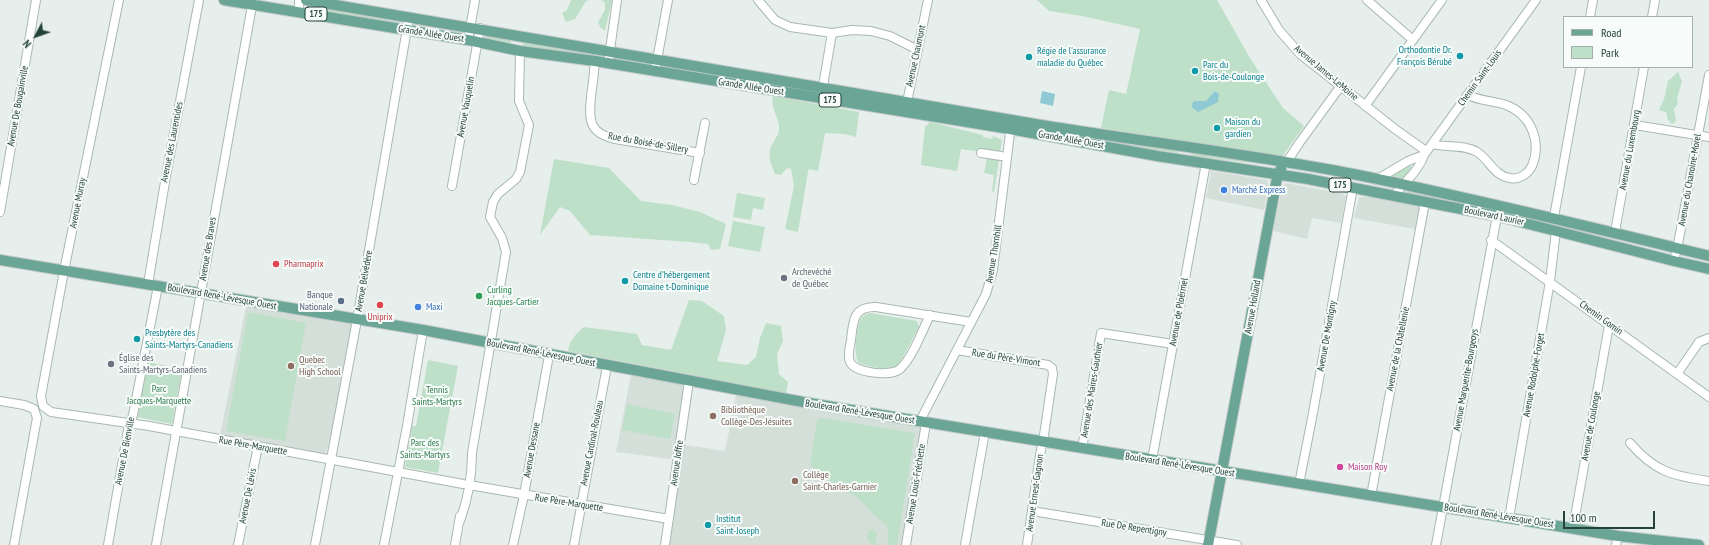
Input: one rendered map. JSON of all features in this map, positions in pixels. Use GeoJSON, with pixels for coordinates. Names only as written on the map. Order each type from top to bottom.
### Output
{"type":"FeatureCollection","features":[{"type":"Feature","properties":{"kind":"main road","name":"Grande Allée Ouest"},"geometry":{"type":"LineString","coordinates":[[224,0],[252,2],[473,41],[520,51],[595,61],[905,112],[1011,124],[1286,163]]}},
{"type":"Feature","properties":{"kind":"main road","name":"Grande Allée Ouest"},"geometry":{"type":"LineString","coordinates":[[307,0],[823,86],[907,101],[1157,156],[1278,173]]}},
{"type":"Feature","properties":{"kind":"main road"},"geometry":{"type":"LineString","coordinates":[[756,88],[758,76]]}},
{"type":"Feature","properties":{"kind":"main road","name":"Boulevard Laurier"},"geometry":{"type":"LineString","coordinates":[[1286,163],[1402,185],[1554,217],[1709,256]]}},
{"type":"Feature","properties":{"kind":"main road","name":"Avenue Holland"},"geometry":{"type":"LineString","coordinates":[[1208,543],[1278,173],[1286,163]]}},
{"type":"Feature","properties":{"kind":"main road","name":"Boulevard Laurier"},"geometry":{"type":"LineString","coordinates":[[1278,173],[1497,216],[1674,261],[1709,268]]}},
{"type":"Feature","properties":{"kind":"main road","name":"Boulevard René-Lévesque Ouest"},"geometry":{"type":"LineString","coordinates":[[0,260],[64,272],[153,285],[247,302],[423,330],[794,401],[1222,472],[1573,528],[1617,540],[1699,545]]}},
{"type":"Feature","properties":{"kind":"street","name":"Avenue De Bougainville"},"geometry":{"type":"LineString","coordinates":[[0,212],[3,183],[36,0]]}},
{"type":"Feature","properties":{"kind":"street","name":"Avenue Murray"},"geometry":{"type":"LineString","coordinates":[[43,406],[41,396],[64,272],[119,0]]}},
{"type":"Feature","properties":{"kind":"street","name":"Avenue des Laurentides"},"geometry":{"type":"LineString","coordinates":[[153,285],[166,176],[199,0]]}},
{"type":"Feature","properties":{"kind":"street"},"geometry":{"type":"LineString","coordinates":[[299,0],[299,11]]}},
{"type":"Feature","properties":{"kind":"street"},"geometry":{"type":"LineString","coordinates":[[299,11],[307,0]]}},
{"type":"Feature","properties":{"kind":"street","name":"Avenue Vauquelin"},"geometry":{"type":"LineString","coordinates":[[452,186],[475,27],[475,0]]}},
{"type":"Feature","properties":{"kind":"street"},"geometry":{"type":"LineString","coordinates":[[608,64],[617,0]]}},
{"type":"Feature","properties":{"kind":"street"},"geometry":{"type":"LineString","coordinates":[[655,71],[668,0]]}},
{"type":"Feature","properties":{"kind":"street"},"geometry":{"type":"LineString","coordinates":[[758,0],[775,20],[790,27],[832,33],[852,30],[871,31],[890,36],[918,50]]}},
{"type":"Feature","properties":{"kind":"street","name":"Avenue Chaumont"},"geometry":{"type":"LineString","coordinates":[[905,112],[928,0]]}},
{"type":"Feature","properties":{"kind":"street","name":"Avenue James-LeMoine"},"geometry":{"type":"LineString","coordinates":[[1261,0],[1279,30],[1300,54],[1425,153]]}},
{"type":"Feature","properties":{"kind":"street"},"geometry":{"type":"LineString","coordinates":[[1367,0],[1414,40]]}},
{"type":"Feature","properties":{"kind":"street","name":"Avenue James-LeMoine"},"geometry":{"type":"LineString","coordinates":[[1364,106],[1442,0]]}},
{"type":"Feature","properties":{"kind":"street","name":"Chemin Saint-Louis"},"geometry":{"type":"LineString","coordinates":[[1394,196],[1402,185],[1408,180],[1425,153],[1536,0]]}},
{"type":"Feature","properties":{"kind":"street"},"geometry":{"type":"LineString","coordinates":[[1590,16],[1594,0]]}},
{"type":"Feature","properties":{"kind":"street"},"geometry":{"type":"LineString","coordinates":[[1652,16],[1655,0]]}},
{"type":"Feature","properties":{"kind":"street","name":"Avenue des Braves"},"geometry":{"type":"LineString","coordinates":[[156,545],[252,2]]}},
{"type":"Feature","properties":{"kind":"street","name":"Avenue Belvédère"},"geometry":{"type":"LineString","coordinates":[[315,545],[357,320],[409,17]]}},
{"type":"Feature","properties":{"kind":"street"},"geometry":{"type":"LineString","coordinates":[[823,86],[832,33]]}},
{"type":"Feature","properties":{"kind":"street"},"geometry":{"type":"LineString","coordinates":[[455,545],[464,508],[466,485],[506,252],[502,238],[490,217],[493,202],[498,194],[516,179],[520,172],[529,125],[519,101],[520,51]]}},
{"type":"Feature","properties":{"kind":"street","name":"Rue du Boisé-de-Sillery"},"geometry":{"type":"LineString","coordinates":[[595,61],[589,115],[592,124],[599,132],[606,137],[615,139],[700,153]]}},
{"type":"Feature","properties":{"kind":"street"},"geometry":{"type":"LineString","coordinates":[[1554,217],[1581,68]]}},
{"type":"Feature","properties":{"kind":"street","name":"Avenue du Luxembourg"},"geometry":{"type":"LineString","coordinates":[[1615,232],[1644,68]]}},
{"type":"Feature","properties":{"kind":"street","name":"Avenue du Chanoine-Morel"},"geometry":{"type":"LineString","coordinates":[[1674,261],[1709,75]]}},
{"type":"Feature","properties":{"kind":"street","name":"Avenue Holland"},"geometry":{"type":"LineString","coordinates":[[1286,163],[1340,87]]}},
{"type":"Feature","properties":{"kind":"street"},"geometry":{"type":"LineString","coordinates":[[1432,144],[1449,147],[1464,147],[1477,152],[1495,171],[1509,178],[1520,178],[1531,169],[1536,148],[1535,135],[1524,118],[1508,106],[1489,100],[1476,99],[1468,95]]}},
{"type":"Feature","properties":{"kind":"street","name":"Rue du Boisé-de-Sillery"},"geometry":{"type":"LineString","coordinates":[[694,180],[705,123]]}},
{"type":"Feature","properties":{"kind":"street","name":"Avenue Thornhill"},"geometry":{"type":"LineString","coordinates":[[923,422],[923,415],[986,294],[993,270],[1011,124]]}},
{"type":"Feature","properties":{"kind":"street"},"geometry":{"type":"LineString","coordinates":[[1634,125],[1709,137]]}},
{"type":"Feature","properties":{"kind":"street"},"geometry":{"type":"LineString","coordinates":[[981,153],[1001,156]]}},
{"type":"Feature","properties":{"kind":"street","name":"Chemin Saint-Louis"},"geometry":{"type":"LineString","coordinates":[[1376,180],[1425,153]]}},
{"type":"Feature","properties":{"kind":"street","name":"Avenue de Ploërmel"},"geometry":{"type":"LineString","coordinates":[[1152,460],[1206,163]]}},
{"type":"Feature","properties":{"kind":"street","name":"Avenue De Montigny"},"geometry":{"type":"LineString","coordinates":[[1299,484],[1353,187]]}},
{"type":"Feature","properties":{"kind":"street","name":"Avenue de la Châtellenie"},"geometry":{"type":"LineString","coordinates":[[1371,496],[1425,202]]}},
{"type":"Feature","properties":{"kind":"street","name":"Avenue Marguerite-Bourgeoys"},"geometry":{"type":"LineString","coordinates":[[1436,545],[1497,216]]}},
{"type":"Feature","properties":{"kind":"street","name":"Avenue Rodolphe-Forget"},"geometry":{"type":"LineString","coordinates":[[1509,518],[1550,281],[1556,231]]}},
{"type":"Feature","properties":{"kind":"street","name":"Chemin Gomin"},"geometry":{"type":"LineString","coordinates":[[1492,240],[1709,397]]}},
{"type":"Feature","properties":{"kind":"street","name":"Avenue De Bienville"},"geometry":{"type":"LineString","coordinates":[[108,545],[153,285]]}},
{"type":"Feature","properties":{"kind":"street"},"geometry":{"type":"LineString","coordinates":[[930,315],[908,358],[899,370],[893,373],[874,372],[854,367],[850,362],[849,351],[854,320],[858,313],[864,309],[876,307],[930,315],[971,322]]}},
{"type":"Feature","properties":{"kind":"street","name":"Avenue de Coulonge"},"geometry":{"type":"LineString","coordinates":[[1573,528],[1609,325]]}},
{"type":"Feature","properties":{"kind":"street"},"geometry":{"type":"LineString","coordinates":[[384,545],[397,472],[408,426],[423,330]]}},
{"type":"Feature","properties":{"kind":"street","name":"Avenue des Maires-Gauthier"},"geometry":{"type":"LineString","coordinates":[[1082,449],[1101,333],[1173,344]]}},
{"type":"Feature","properties":{"kind":"street"},"geometry":{"type":"LineString","coordinates":[[1677,374],[1699,342],[1709,338]]}},
{"type":"Feature","properties":{"kind":"street","name":"Rue du Père-Vimont"},"geometry":{"type":"LineString","coordinates":[[957,350],[1048,365],[1052,368],[1053,374],[1043,442]]}},
{"type":"Feature","properties":{"kind":"street","name":"Avenue Dessane"},"geometry":{"type":"LineString","coordinates":[[513,545],[524,495],[549,354]]}},
{"type":"Feature","properties":{"kind":"street","name":"Avenue Cardinal-Rouleau"},"geometry":{"type":"LineString","coordinates":[[574,545],[607,366]]}},
{"type":"Feature","properties":{"kind":"street","name":"Avenue Joffre"},"geometry":{"type":"LineString","coordinates":[[665,545],[689,381]]}},
{"type":"Feature","properties":{"kind":"street"},"geometry":{"type":"LineString","coordinates":[[0,401],[24,405],[34,409],[37,418],[14,545]]}},
{"type":"Feature","properties":{"kind":"street","name":"Rue Père-Marquette"},"geometry":{"type":"LineString","coordinates":[[43,406],[51,412],[130,423],[466,485],[669,519]]}},
{"type":"Feature","properties":{"kind":"street","name":"Avenue Louis-Fréchette"},"geometry":{"type":"LineString","coordinates":[[906,545],[923,422]]}},
{"type":"Feature","properties":{"kind":"street"},"geometry":{"type":"LineString","coordinates":[[965,545],[985,432]]}},
{"type":"Feature","properties":{"kind":"street","name":"Avenue Ernest-Gagnon"},"geometry":{"type":"LineString","coordinates":[[1027,545],[1043,442]]}},
{"type":"Feature","properties":{"kind":"street"},"geometry":{"type":"LineString","coordinates":[[1630,443],[1640,455],[1663,470],[1682,478],[1709,481]]}},
{"type":"Feature","properties":{"kind":"street","name":"Avenue De Lévis"},"geometry":{"type":"LineString","coordinates":[[238,545],[258,446]]}},
{"type":"Feature","properties":{"kind":"street","name":"Rue De Repentigny"},"geometry":{"type":"LineString","coordinates":[[1032,511],[1208,543],[1237,545]]}},
{"type":"Feature","properties":{"kind":"shaded area"},"geometry":{"type":"Polygon","coordinates":[[[1211,171],[1267,180],[1269,185],[1264,210],[1206,198],[1211,171]]]}},
{"type":"Feature","properties":{"kind":"shaded area"},"geometry":{"type":"Polygon","coordinates":[[[1286,183],[1344,194],[1346,197],[1341,223],[1312,218],[1307,239],[1273,231],[1282,186],[1286,183]]]}},
{"type":"Feature","properties":{"kind":"shaded area"},"geometry":{"type":"Polygon","coordinates":[[[1359,197],[1373,197],[1420,206],[1415,229],[1354,218],[1359,197]]]}},
{"type":"Feature","properties":{"kind":"shaded area","name":"Quebec High School"},"geometry":{"type":"Polygon","coordinates":[[[247,302],[357,320],[326,453],[324,455],[219,440],[247,302]]]}},
{"type":"Feature","properties":{"kind":"shaded area"},"geometry":{"type":"Polygon","coordinates":[[[632,370],[689,381],[671,459],[616,452],[632,370]]]}},
{"type":"Feature","properties":{"kind":"shaded area","name":"Collège Saint-Charles-Garnier"},"geometry":{"type":"Polygon","coordinates":[[[737,391],[926,423],[906,545],[665,545],[680,444],[725,451],[737,391]]]}},
{"type":"Feature","properties":{"kind":"green space"},"geometry":{"type":"Polygon","coordinates":[[[571,0],[590,0],[586,1],[575,19],[566,22],[562,13],[567,10],[571,0]]]}},
{"type":"Feature","properties":{"kind":"green space"},"geometry":{"type":"Polygon","coordinates":[[[601,0],[612,0],[605,31],[600,27],[598,22],[605,10],[605,3],[601,0]]]}},
{"type":"Feature","properties":{"kind":"green space","name":"Parc du Bois-de-Coulonge"},"geometry":{"type":"Polygon","coordinates":[[[1037,0],[1217,0],[1250,58],[1283,108],[1304,126],[1282,157],[1101,128],[1109,90],[1126,94],[1140,29],[1082,16],[1049,11],[1037,0]]]}},
{"type":"Feature","properties":{"kind":"green space"},"geometry":{"type":"Polygon","coordinates":[[[313,5],[400,20],[402,24],[401,26],[310,9],[313,5]]]}},
{"type":"Feature","properties":{"kind":"green space"},"geometry":{"type":"Polygon","coordinates":[[[487,34],[511,39],[511,43],[485,40],[487,34]]]}},
{"type":"Feature","properties":{"kind":"green space"},"geometry":{"type":"Polygon","coordinates":[[[525,41],[584,51],[585,55],[525,47],[523,44],[525,41]]]}},
{"type":"Feature","properties":{"kind":"green space"},"geometry":{"type":"Polygon","coordinates":[[[669,65],[753,79],[754,82],[667,68],[669,65]]]}},
{"type":"Feature","properties":{"kind":"green space"},"geometry":{"type":"Polygon","coordinates":[[[1678,72],[1682,81],[1677,98],[1678,104],[1674,109],[1676,121],[1672,124],[1668,120],[1666,112],[1659,110],[1664,99],[1668,81],[1678,72]]]}},
{"type":"Feature","properties":{"kind":"green space"},"geometry":{"type":"Polygon","coordinates":[[[763,81],[898,105],[865,100],[845,99],[761,83],[763,81]]]}},
{"type":"Feature","properties":{"kind":"green space"},"geometry":{"type":"Polygon","coordinates":[[[773,96],[859,112],[856,137],[845,134],[825,133],[818,171],[809,169],[808,172],[798,232],[785,229],[794,186],[791,169],[787,168],[781,175],[775,174],[770,159],[771,147],[779,130],[773,107],[773,96]]]}},
{"type":"Feature","properties":{"kind":"green space"},"geometry":{"type":"Polygon","coordinates":[[[930,122],[983,135],[983,137],[992,139],[993,136],[1002,140],[994,192],[992,191],[994,175],[984,173],[988,153],[961,149],[957,171],[921,165],[925,127],[930,122]]]}},
{"type":"Feature","properties":{"kind":"green space"},"geometry":{"type":"Polygon","coordinates":[[[1104,141],[1178,150],[1179,152],[1104,143],[1104,141]]]}},
{"type":"Feature","properties":{"kind":"green space"},"geometry":{"type":"Polygon","coordinates":[[[1190,153],[1270,165],[1192,156],[1190,153]]]}},
{"type":"Feature","properties":{"kind":"green space"},"geometry":{"type":"Polygon","coordinates":[[[554,159],[609,168],[641,201],[672,205],[700,212],[726,224],[720,249],[711,250],[708,244],[690,242],[590,235],[570,211],[560,207],[540,235],[554,159]]]}},
{"type":"Feature","properties":{"kind":"green space"},"geometry":{"type":"Polygon","coordinates":[[[1408,166],[1412,166],[1413,168],[1405,179],[1390,175],[1408,166]]]}},
{"type":"Feature","properties":{"kind":"green space"},"geometry":{"type":"Polygon","coordinates":[[[1408,190],[1489,208],[1488,211],[1406,194],[1408,190]]]}},
{"type":"Feature","properties":{"kind":"green space"},"geometry":{"type":"Polygon","coordinates":[[[737,193],[765,198],[763,210],[753,208],[751,220],[733,217],[737,193]]]}},
{"type":"Feature","properties":{"kind":"green space"},"geometry":{"type":"Polygon","coordinates":[[[1493,209],[1665,250],[1492,212],[1493,209]]]}},
{"type":"Feature","properties":{"kind":"green space"},"geometry":{"type":"Polygon","coordinates":[[[733,221],[765,227],[760,252],[728,246],[733,221]]]}},
{"type":"Feature","properties":{"kind":"green space"},"geometry":{"type":"Polygon","coordinates":[[[689,300],[702,301],[724,316],[726,330],[717,361],[747,365],[756,357],[760,338],[766,323],[781,326],[783,341],[777,354],[779,374],[788,382],[786,393],[568,351],[576,334],[584,327],[637,334],[642,345],[671,350],[689,300]]]}},
{"type":"Feature","properties":{"kind":"green space"},"geometry":{"type":"Polygon","coordinates":[[[248,312],[306,323],[285,441],[226,431],[248,312]]]}},
{"type":"Feature","properties":{"kind":"green space"},"geometry":{"type":"Polygon","coordinates":[[[870,313],[917,321],[919,327],[899,364],[889,368],[884,368],[859,363],[856,354],[857,330],[864,315],[870,313]]]}},
{"type":"Feature","properties":{"kind":"green space"},"geometry":{"type":"Polygon","coordinates":[[[428,360],[458,366],[438,473],[405,467],[412,426],[416,426],[428,360]]]}},
{"type":"Feature","properties":{"kind":"green space","name":"Parc Jacques-Marquette"},"geometry":{"type":"Polygon","coordinates":[[[147,362],[182,369],[172,424],[137,417],[147,362]]]}},
{"type":"Feature","properties":{"kind":"green space"},"geometry":{"type":"Polygon","coordinates":[[[627,404],[675,414],[670,439],[622,430],[627,404]]]}},
{"type":"Feature","properties":{"kind":"green space"},"geometry":{"type":"Polygon","coordinates":[[[822,418],[915,433],[897,545],[888,545],[888,529],[886,524],[877,518],[858,498],[828,480],[810,465],[817,420],[822,418]]]}},
{"type":"Feature","properties":{"kind":"green space"},"geometry":{"type":"Polygon","coordinates":[[[873,529],[877,533],[875,545],[867,539],[869,530],[873,529]]]}},
{"type":"Feature","properties":{"kind":"water"},"geometry":{"type":"Polygon","coordinates":[[[1042,91],[1055,94],[1053,106],[1040,103],[1042,91]]]}},
{"type":"Feature","properties":{"kind":"water"},"geometry":{"type":"Polygon","coordinates":[[[1215,91],[1219,94],[1218,102],[1198,112],[1192,107],[1194,101],[1206,101],[1215,91]]]}},
{"type":"Feature","properties":{"kind":"place","name":"Orthodontie Dr. François Bérubé"},"geometry":{"type":"Point","coordinates":[1460,56]}},
{"type":"Feature","properties":{"kind":"place","name":"Régie de l'assurance maladie du Québec"},"geometry":{"type":"Point","coordinates":[1029,57]}},
{"type":"Feature","properties":{"kind":"place","name":"Parc du Bois-de-Coulonge"},"geometry":{"type":"Point","coordinates":[1195,71]}},
{"type":"Feature","properties":{"kind":"place","name":"Maison du gardien"},"geometry":{"type":"Point","coordinates":[1217,128]}},
{"type":"Feature","properties":{"kind":"place","name":"Marché Express"},"geometry":{"type":"Point","coordinates":[1224,190]}},
{"type":"Feature","properties":{"kind":"place","name":"Pharmaprix"},"geometry":{"type":"Point","coordinates":[276,264]}},
{"type":"Feature","properties":{"kind":"place","name":"Archevéché de Québec"},"geometry":{"type":"Point","coordinates":[784,278]}},
{"type":"Feature","properties":{"kind":"place","name":"Centre d'hébergement Domaine t-Dominique"},"geometry":{"type":"Point","coordinates":[625,281]}},
{"type":"Feature","properties":{"kind":"place","name":"Curling Jacques-Cartier"},"geometry":{"type":"Point","coordinates":[479,296]}},
{"type":"Feature","properties":{"kind":"place","name":"Banque Nationale"},"geometry":{"type":"Point","coordinates":[341,301]}},
{"type":"Feature","properties":{"kind":"place","name":"Uniprix"},"geometry":{"type":"Point","coordinates":[380,305]}},
{"type":"Feature","properties":{"kind":"place","name":"Maxi"},"geometry":{"type":"Point","coordinates":[418,307]}},
{"type":"Feature","properties":{"kind":"place","name":"Presbytère des Saints-Martyrs-Canadiens"},"geometry":{"type":"Point","coordinates":[137,339]}},
{"type":"Feature","properties":{"kind":"place","name":"Église des Saints-Martyrs-Canadiens"},"geometry":{"type":"Point","coordinates":[111,364]}},
{"type":"Feature","properties":{"kind":"place","name":"Quebec High School"},"geometry":{"type":"Point","coordinates":[291,366]}},
{"type":"Feature","properties":{"kind":"place","name":"Bibliothèque Collège-Des-Jésuites"},"geometry":{"type":"Point","coordinates":[713,416]}},
{"type":"Feature","properties":{"kind":"place","name":"Maison Roy"},"geometry":{"type":"Point","coordinates":[1340,467]}},
{"type":"Feature","properties":{"kind":"place","name":"Collège Saint-Charles-Garnier"},"geometry":{"type":"Point","coordinates":[795,481]}},
{"type":"Feature","properties":{"kind":"place","name":"Institut Saint-Joseph"},"geometry":{"type":"Point","coordinates":[708,525]}},
{"type":"Feature","properties":{"kind":"park label","name":"Tennis Saints-Martyrs"},"geometry":{"type":"Point","coordinates":[437,396]}},
{"type":"Feature","properties":{"kind":"park label","name":"Parc des Saints-Martyrs"},"geometry":{"type":"Point","coordinates":[425,448]}}]}
